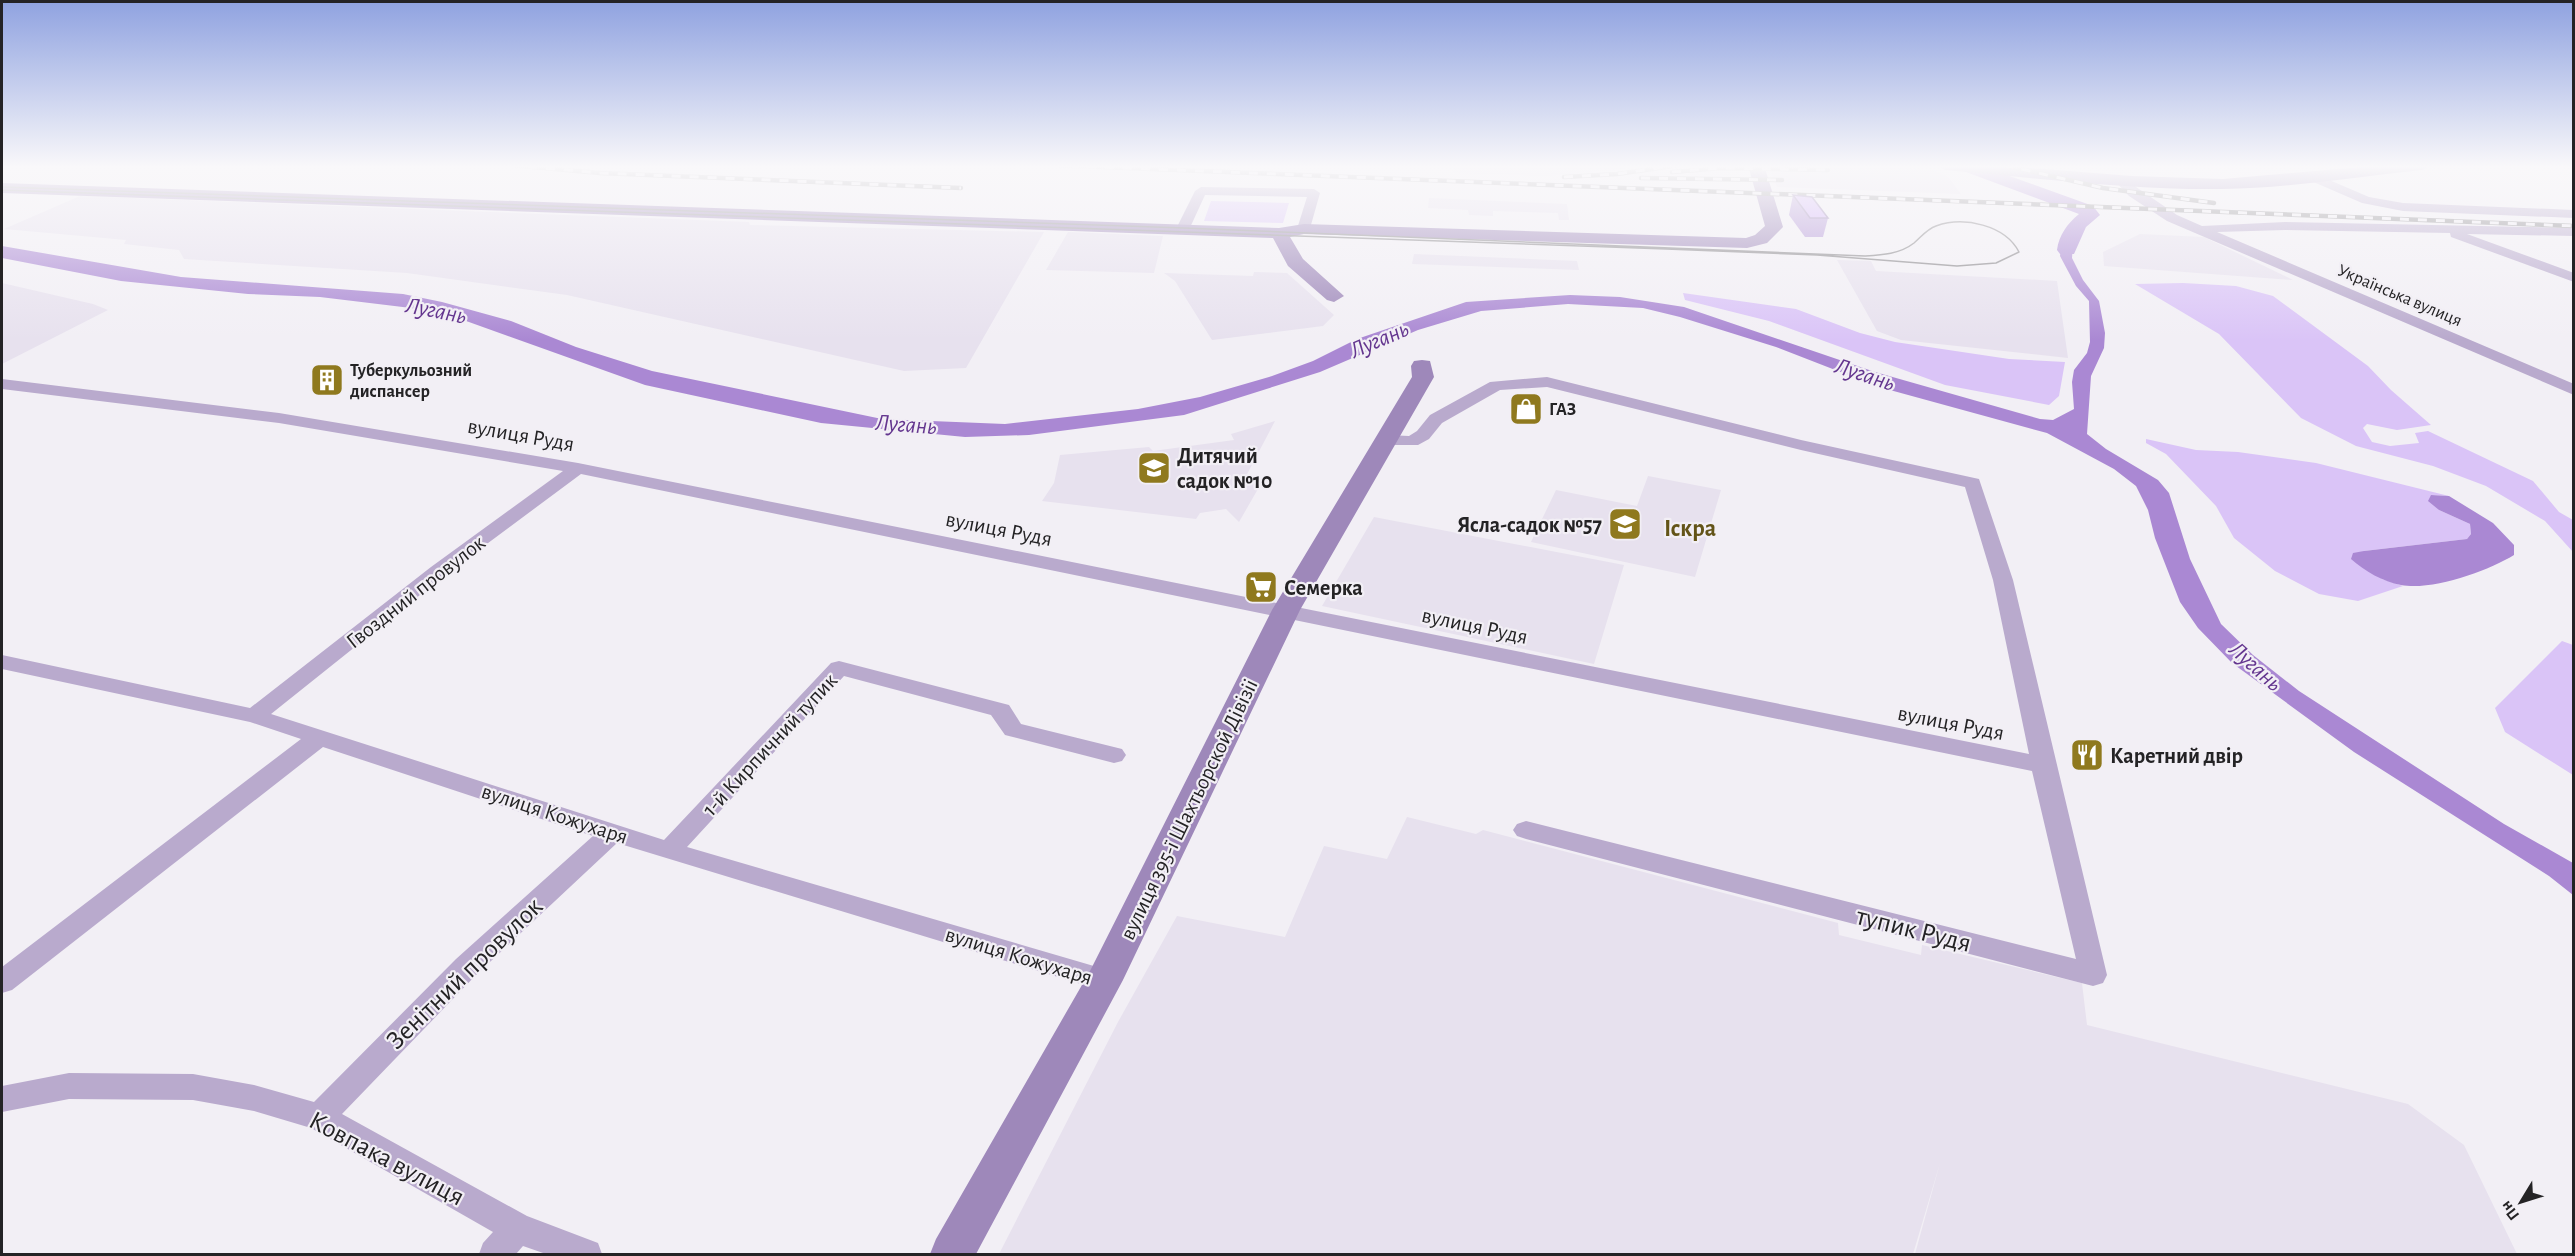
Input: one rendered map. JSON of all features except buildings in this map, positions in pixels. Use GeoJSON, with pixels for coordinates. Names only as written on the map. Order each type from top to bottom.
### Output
{"type":"FeatureCollection","features":[{"type":"Feature","properties":{"kind":"street"},"geometry":{"type":"LineString","coordinates":[[1028,224],[1279,233],[1304,229],[1747,243],[1761,239],[1774,227],[1773,224]]}},
{"type":"Feature","properties":{"kind":"street"},"geometry":{"type":"LineString","coordinates":[[1183,229],[1186,224]]}},
{"type":"Feature","properties":{"kind":"street"},"geometry":{"type":"LineString","coordinates":[[1304,229],[1305,224]]}},
{"type":"Feature","properties":{"kind":"street","name":"Українська вулиця"},"geometry":{"type":"LineString","coordinates":[[2184,224],[2574,390]]}},
{"type":"Feature","properties":{"kind":"street"},"geometry":{"type":"LineString","coordinates":[[2198,230],[2285,226],[2574,232]]}},
{"type":"Feature","properties":{"kind":"street"},"geometry":{"type":"LineString","coordinates":[[2440,228],[2574,278]]}},
{"type":"Feature","properties":{"kind":"street"},"geometry":{"type":"LineString","coordinates":[[1279,233],[1295,262],[1334,296]]}},
{"type":"Feature","properties":{"kind":"street","name":"вулиця 395-ї Шахтьорской Дівізіі"},"geometry":{"type":"LineString","coordinates":[[952,1254],[1104,980],[1286,610],[1424,377],[1422,366]]}},
{"type":"Feature","properties":{"kind":"street","name":"вулиця Рудя"},"geometry":{"type":"LineString","coordinates":[[2,384],[279,418],[578,468],[2043,765],[2003,580],[1973,483],[1801,445],[1547,382],[1496,385],[1436,419],[1423,435],[1412,441],[1387,440]]}},
{"type":"Feature","properties":{"kind":"street","name":"Гвоздний провулок"},"geometry":{"type":"LineString","coordinates":[[254,716],[438,572],[578,468]]}},
{"type":"Feature","properties":{"kind":"street","name":"вулиця Кожухаря"},"geometry":{"type":"LineString","coordinates":[[2,662],[254,716],[669,851],[1104,980]]}},
{"type":"Feature","properties":{"kind":"street","name":"1-й Кирпичний тупик"},"geometry":{"type":"LineString","coordinates":[[669,851],[838,668],[1001,710],[1003,719],[1013,730],[1114,755]]}},
{"type":"Feature","properties":{"kind":"street"},"geometry":{"type":"LineString","coordinates":[[2,982],[321,736]]}},
{"type":"Feature","properties":{"kind":"street","name":"тупик Рудя"},"geometry":{"type":"LineString","coordinates":[[1526,830],[2093,975],[2043,765]]}},
{"type":"Feature","properties":{"kind":"street","name":"Зенітний провулок"},"geometry":{"type":"LineString","coordinates":[[319,1118],[466,967],[613,832]]}},
{"type":"Feature","properties":{"kind":"street","name":"Ковпака вулиця"},"geometry":{"type":"LineString","coordinates":[[2,1099],[69,1086],[193,1087],[254,1098],[319,1118],[517,1228],[586,1254]]}},
{"type":"Feature","properties":{"kind":"street"},"geometry":{"type":"LineString","coordinates":[[495,1254],[517,1228]]}},
{"type":"Feature","properties":{"kind":"shaded area"},"geometry":{"type":"Polygon","coordinates":[[[16,224],[750,224],[1044,232],[966,368],[904,371],[567,295],[407,273],[184,259],[179,250],[124,244],[126,240],[4,229],[16,224]]]}},
{"type":"Feature","properties":{"kind":"shaded area"},"geometry":{"type":"Polygon","coordinates":[[[1068,232],[1163,236],[1154,273],[1046,270],[1068,232]]]}},
{"type":"Feature","properties":{"kind":"shaded area"},"geometry":{"type":"Polygon","coordinates":[[[2140,234],[2204,237],[2293,280],[2104,266],[2103,252],[2140,234]]]}},
{"type":"Feature","properties":{"kind":"shaded area"},"geometry":{"type":"Polygon","coordinates":[[[1414,254],[1577,261],[1579,270],[1412,264],[1414,254]]]}},
{"type":"Feature","properties":{"kind":"shaded area"},"geometry":{"type":"Polygon","coordinates":[[[1837,260],[1871,261],[1876,271],[2057,281],[2068,358],[1901,340],[1877,331],[1837,260]]]}},
{"type":"Feature","properties":{"kind":"shaded area"},"geometry":{"type":"Polygon","coordinates":[[[1254,272],[1287,273],[1334,315],[1323,326],[1212,340],[1175,281],[1164,273],[1253,276],[1254,272]]]}},
{"type":"Feature","properties":{"kind":"shaded area"},"geometry":{"type":"Polygon","coordinates":[[[2,283],[93,304],[108,310],[2,364],[2,283]]]}},
{"type":"Feature","properties":{"kind":"shaded area"},"geometry":{"type":"Polygon","coordinates":[[[2183,283],[2236,286],[2273,296],[2368,366],[2431,425],[2397,430],[2367,424],[2363,428],[2372,442],[2390,446],[2419,443],[2415,433],[2428,431],[2533,481],[2559,512],[2573,520],[2573,552],[2545,521],[2486,486],[2433,466],[2356,446],[2301,418],[2219,334],[2135,284],[2183,283]]]}},
{"type":"Feature","properties":{"kind":"shaded area"},"geometry":{"type":"Polygon","coordinates":[[[1683,293],[1796,309],[1860,333],[1895,342],[2009,359],[2065,362],[2059,396],[2049,405],[1945,385],[1769,321],[1685,300],[1683,293]]]}},
{"type":"Feature","properties":{"kind":"shaded area","name":"Дитячий садок №10"},"geometry":{"type":"Polygon","coordinates":[[[1275,421],[1245,478],[1262,482],[1239,522],[1226,509],[1200,513],[1196,519],[1042,501],[1054,483],[1060,455],[1149,447],[1153,451],[1234,440],[1231,434],[1275,421]]]}},
{"type":"Feature","properties":{"kind":"shaded area"},"geometry":{"type":"Polygon","coordinates":[[[2146,439],[2196,450],[2238,452],[2316,463],[2449,496],[2431,495],[2439,510],[2470,524],[2471,534],[2467,539],[2364,551],[2382,579],[2403,586],[2358,601],[2319,594],[2275,571],[2234,538],[2216,506],[2166,454],[2146,443],[2146,439]]]}},
{"type":"Feature","properties":{"kind":"shaded area","name":"Ясла-садок №57"},"geometry":{"type":"Polygon","coordinates":[[[1648,476],[1721,490],[1695,577],[1531,542],[1556,490],[1637,506],[1648,476]]]}},
{"type":"Feature","properties":{"kind":"shaded area"},"geometry":{"type":"Polygon","coordinates":[[[1374,517],[1624,565],[1594,664],[1322,606],[1374,517]]]}},
{"type":"Feature","properties":{"kind":"shaded area"},"geometry":{"type":"Polygon","coordinates":[[[2562,641],[2573,645],[2573,775],[2505,732],[2495,708],[2562,641]]]}},
{"type":"Feature","properties":{"kind":"shaded area"},"geometry":{"type":"Polygon","coordinates":[[[1407,817],[1476,834],[1483,830],[1838,923],[1839,935],[1921,955],[1922,945],[2082,983],[2087,1025],[2408,1104],[2464,1145],[2517,1254],[1915,1254],[1940,1163],[1913,1254],[999,1254],[1118,1022],[1177,916],[1285,937],[1324,846],[1387,859],[1407,817]]]}},
{"type":"Feature","properties":{"kind":"water","name":"Лугань"},"geometry":{"type":"Polygon","coordinates":[[[2074,224],[2084,224],[2080,236],[2073,244],[2072,258],[2083,280],[2099,301],[2105,333],[2104,348],[2091,376],[2087,434],[2106,449],[2158,480],[2169,493],[2190,559],[2221,624],[2253,655],[2299,691],[2504,824],[2573,863],[2573,895],[2549,876],[2354,752],[2232,663],[2198,628],[2180,602],[2155,538],[2148,510],[2136,486],[2114,469],[2047,433],[1879,387],[1776,347],[1680,317],[1643,308],[1568,304],[1481,311],[1418,330],[1320,372],[1184,415],[1029,435],[965,437],[821,423],[645,385],[455,317],[411,308],[320,297],[248,294],[121,281],[2,258],[2,246],[181,277],[403,294],[511,321],[576,347],[652,371],[882,419],[1005,424],[1138,409],[1200,397],[1269,377],[1313,361],[1357,339],[1466,302],[1570,295],[1620,297],[1684,307],[1875,372],[2040,419],[2053,420],[2074,409],[2072,382],[2074,370],[2087,353],[2090,342],[2089,301],[2076,286],[2060,256],[2062,238],[2074,224]]]}},
{"type":"Feature","properties":{"kind":"water"},"geometry":{"type":"Polygon","coordinates":[[[2431,495],[2449,496],[2493,523],[2514,545],[2514,555],[2490,567],[2459,578],[2414,586],[2394,584],[2381,579],[2351,559],[2353,553],[2364,551],[2467,539],[2471,534],[2470,524],[2439,510],[2428,501],[2431,495]]]}},
{"type":"Feature","properties":{"kind":"waterway"},"geometry":{"type":"LineString","coordinates":[[2067,250],[2069,237],[2075,234],[2079,224]]}},
{"type":"Feature","properties":{"kind":"tram line"},"geometry":{"type":"LineString","coordinates":[[950,224],[1817,255],[1957,266],[1996,263],[2019,252],[2004,235],[1994,229],[1975,224]]}},
{"type":"Feature","properties":{"kind":"tram line"},"geometry":{"type":"LineString","coordinates":[[1058,224],[1865,256],[1903,250],[1933,227],[1945,224]]}},
{"type":"Feature","properties":{"kind":"railway"},"geometry":{"type":"LineString","coordinates":[[2514,224],[2574,226]]}},
{"type":"Feature","properties":{"kind":"place","name":"Туберкульозний диспансер"},"geometry":{"type":"Point","coordinates":[327,380]}},
{"type":"Feature","properties":{"kind":"place","name":"ГАЗ"},"geometry":{"type":"Point","coordinates":[1526,409]}},
{"type":"Feature","properties":{"kind":"place","name":"Дитячий садок №10"},"geometry":{"type":"Point","coordinates":[1154,468]}},
{"type":"Feature","properties":{"kind":"place","name":"Ясла-садок №57"},"geometry":{"type":"Point","coordinates":[1625,524]}},
{"type":"Feature","properties":{"kind":"place","name":"Семерка"},"geometry":{"type":"Point","coordinates":[1261,587]}},
{"type":"Feature","properties":{"kind":"place","name":"Каретний двір"},"geometry":{"type":"Point","coordinates":[2087,755]}},
{"type":"Feature","properties":{"kind":"district","name":"Іскра"},"geometry":{"type":"Point","coordinates":[1690,528]}}]}
